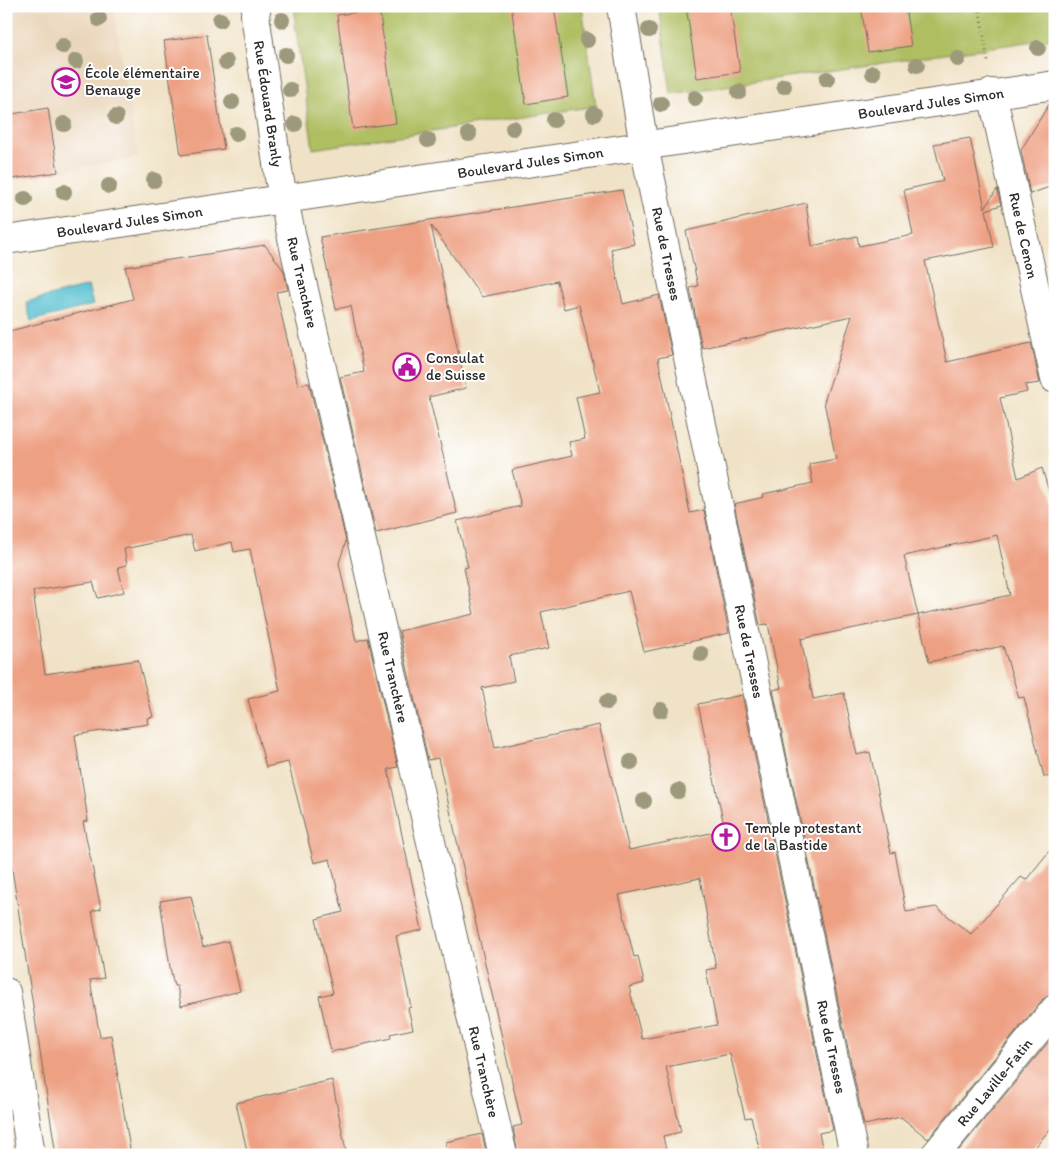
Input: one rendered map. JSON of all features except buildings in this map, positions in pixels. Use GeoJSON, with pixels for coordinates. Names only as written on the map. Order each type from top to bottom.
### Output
{"type":"FeatureCollection","features":[{"type":"Feature","properties":{"kind":"street","name":"Rue Édouard Branly"},"geometry":{"type":"LineString","coordinates":[[257,6],[255,15],[284,200]]}},
{"type":"Feature","properties":{"kind":"street","name":"Rue de Tresses"},"geometry":{"type":"LineString","coordinates":[[621,6],[644,146],[854,1155]]}},
{"type":"Feature","properties":{"kind":"street","name":"Boulevard Jules Simon"},"geometry":{"type":"LineString","coordinates":[[6,240],[1055,85]]}},
{"type":"Feature","properties":{"kind":"street","name":"Rue de Cenon"},"geometry":{"type":"LineString","coordinates":[[992,93],[1055,379]]}},
{"type":"Feature","properties":{"kind":"street","name":"Rue Tranchère"},"geometry":{"type":"LineString","coordinates":[[284,200],[503,1155]]}},
{"type":"Feature","properties":{"kind":"street"},"geometry":{"type":"LineString","coordinates":[[6,992],[31,1155]]}},
{"type":"Feature","properties":{"kind":"street","name":"Rue Laville-Fatin"},"geometry":{"type":"LineString","coordinates":[[934,1155],[1055,1009]]}},
{"type":"Feature","properties":{"kind":"path"},"geometry":{"type":"LineString","coordinates":[[979,6],[992,93]]}},
{"type":"Feature","properties":{"kind":"shaded area","name":"École élémentaire Benauge"},"geometry":{"type":"Polygon","coordinates":[[[6,6],[113,6],[138,158],[6,180],[6,6]]]}},
{"type":"Feature","properties":{"kind":"green space"},"geometry":{"type":"Polygon","coordinates":[[[295,6],[582,6],[596,106],[313,149],[295,23],[295,6]]]}},
{"type":"Feature","properties":{"kind":"green space"},"geometry":{"type":"Polygon","coordinates":[[[659,6],[1055,6],[1055,38],[671,94],[659,6]]]}},
{"type":"Feature","properties":{"kind":"water"},"geometry":{"type":"Polygon","coordinates":[[[88,286],[93,305],[31,321],[26,302],[88,286]]]}},
{"type":"Feature","properties":{"kind":"place","name":"École élémentaire Benauge"},"geometry":{"type":"Point","coordinates":[66,82]}},
{"type":"Feature","properties":{"kind":"place","name":"Consulat de Suisse"},"geometry":{"type":"Point","coordinates":[407,367]}},
{"type":"Feature","properties":{"kind":"place","name":"Temple protestant de la Bastide"},"geometry":{"type":"Point","coordinates":[726,837]}}]}
